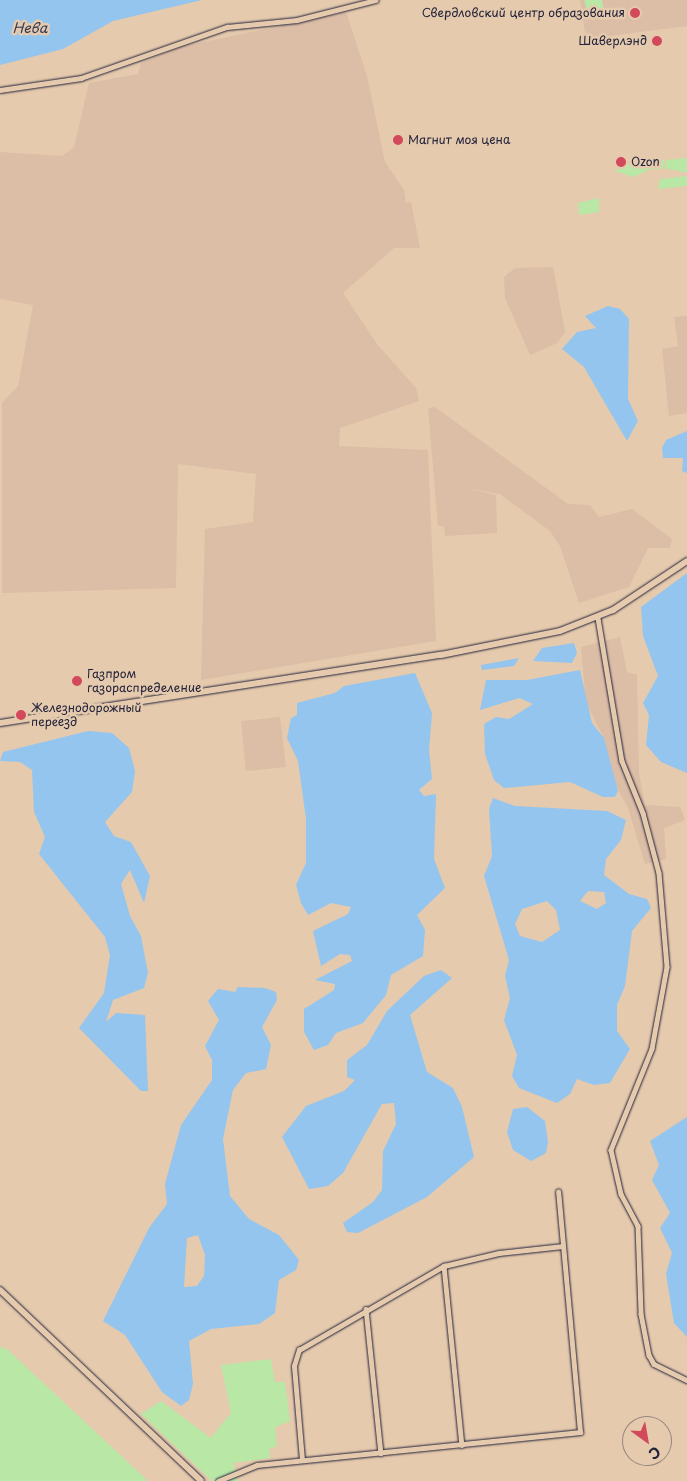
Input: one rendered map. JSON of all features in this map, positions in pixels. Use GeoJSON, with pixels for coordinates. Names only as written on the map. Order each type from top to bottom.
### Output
{"type":"FeatureCollection","features":[{"type":"Feature","properties":{"kind":"main road"},"geometry":{"type":"LineString","coordinates":[[0,723],[440,655],[530,638],[598,618],[687,561]]}},
{"type":"Feature","properties":{"kind":"main road"},"geometry":{"type":"LineString","coordinates":[[0,1290],[201,1481]]}},
{"type":"Feature","properties":{"kind":"street"},"geometry":{"type":"LineString","coordinates":[[0,90],[81,78],[227,28],[303,19],[376,0]]}},
{"type":"Feature","properties":{"kind":"street"},"geometry":{"type":"LineString","coordinates":[[598,618],[622,761],[644,812],[659,873],[667,967],[652,1049],[612,1150],[621,1194],[638,1226],[641,1314],[649,1356],[654,1364],[687,1380]]}},
{"type":"Feature","properties":{"kind":"street"},"geometry":{"type":"LineString","coordinates":[[218,1481],[257,1465],[580,1432],[558,1192]]}},
{"type":"Feature","properties":{"kind":"street"},"geometry":{"type":"LineString","coordinates":[[302,1460],[294,1357],[366,1308],[444,1266],[499,1253],[563,1246]]}},
{"type":"Feature","properties":{"kind":"street"},"geometry":{"type":"LineString","coordinates":[[444,1266],[462,1445]]}},
{"type":"Feature","properties":{"kind":"street"},"geometry":{"type":"LineString","coordinates":[[366,1308],[381,1453]]}},
{"type":"Feature","properties":{"kind":"shaded area","name":"Свердловский центр образования"},"geometry":{"type":"Polygon","coordinates":[[[580,0],[687,0],[687,26],[586,39],[580,0]]]}},
{"type":"Feature","properties":{"kind":"shaded area"},"geometry":{"type":"Polygon","coordinates":[[[346,12],[367,76],[385,162],[404,190],[406,203],[411,202],[420,248],[394,248],[343,293],[377,344],[416,388],[419,401],[340,428],[339,446],[428,450],[436,641],[201,680],[205,529],[253,522],[256,474],[178,464],[176,588],[2,593],[2,403],[18,386],[33,305],[0,299],[0,152],[62,156],[74,147],[89,83],[138,74],[141,63],[180,47],[346,12]]]}},
{"type":"Feature","properties":{"kind":"shaded area"},"geometry":{"type":"Polygon","coordinates":[[[553,267],[565,332],[557,343],[530,355],[505,298],[504,277],[515,268],[553,267]]]}},
{"type":"Feature","properties":{"kind":"shaded area"},"geometry":{"type":"Polygon","coordinates":[[[687,316],[687,413],[669,416],[662,349],[678,346],[674,317],[687,316]]]}},
{"type":"Feature","properties":{"kind":"shaded area"},"geometry":{"type":"Polygon","coordinates":[[[435,407],[568,504],[590,505],[599,517],[632,509],[672,539],[670,548],[648,548],[629,587],[579,603],[560,546],[550,531],[500,494],[467,488],[496,495],[497,533],[445,536],[444,526],[438,526],[428,408],[435,407]]]}},
{"type":"Feature","properties":{"kind":"shaded area"},"geometry":{"type":"Polygon","coordinates":[[[620,637],[627,672],[637,675],[639,774],[645,805],[680,807],[685,820],[664,828],[666,859],[645,864],[628,808],[610,775],[604,738],[586,703],[581,647],[620,637]]]}},
{"type":"Feature","properties":{"kind":"shaded area"},"geometry":{"type":"Polygon","coordinates":[[[280,717],[286,767],[246,771],[241,721],[280,717]]]}},
{"type":"Feature","properties":{"kind":"green space"},"geometry":{"type":"Polygon","coordinates":[[[584,0],[602,0],[605,17],[590,19],[584,0]]]}},
{"type":"Feature","properties":{"kind":"green space"},"geometry":{"type":"Polygon","coordinates":[[[687,158],[687,173],[664,168],[667,160],[687,158]]]}},
{"type":"Feature","properties":{"kind":"green space"},"geometry":{"type":"Polygon","coordinates":[[[665,160],[662,169],[650,169],[634,177],[614,171],[634,162],[665,160]]]}},
{"type":"Feature","properties":{"kind":"green space"},"geometry":{"type":"Polygon","coordinates":[[[687,176],[687,186],[658,189],[660,179],[687,176]]]}},
{"type":"Feature","properties":{"kind":"green space"},"geometry":{"type":"Polygon","coordinates":[[[599,198],[599,212],[579,215],[578,203],[599,198]]]}},
{"type":"Feature","properties":{"kind":"green space"},"geometry":{"type":"Polygon","coordinates":[[[0,1347],[7,1349],[148,1481],[0,1481],[0,1347]]]}},
{"type":"Feature","properties":{"kind":"green space"},"geometry":{"type":"Polygon","coordinates":[[[271,1359],[275,1382],[285,1382],[290,1421],[275,1427],[277,1446],[269,1449],[270,1458],[233,1463],[238,1481],[212,1481],[141,1414],[161,1401],[211,1438],[231,1413],[221,1365],[271,1359]]]}},
{"type":"Feature","properties":{"kind":"water","name":"Нева"},"geometry":{"type":"Polygon","coordinates":[[[0,0],[202,0],[113,21],[63,49],[0,65],[0,0]]]}},
{"type":"Feature","properties":{"kind":"water"},"geometry":{"type":"Polygon","coordinates":[[[608,306],[620,309],[629,319],[628,399],[638,421],[627,441],[584,367],[562,349],[577,332],[596,328],[585,316],[608,306]]]}},
{"type":"Feature","properties":{"kind":"water"},"geometry":{"type":"Polygon","coordinates":[[[687,431],[687,473],[682,471],[683,458],[663,458],[662,448],[666,440],[687,431]]]}},
{"type":"Feature","properties":{"kind":"water"},"geometry":{"type":"Polygon","coordinates":[[[687,573],[687,773],[661,762],[646,745],[649,715],[643,703],[658,676],[643,636],[641,607],[687,573]]]}},
{"type":"Feature","properties":{"kind":"water"},"geometry":{"type":"Polygon","coordinates":[[[574,643],[577,653],[572,663],[533,661],[542,648],[574,643]]]}},
{"type":"Feature","properties":{"kind":"water"},"geometry":{"type":"Polygon","coordinates":[[[519,658],[514,666],[482,670],[481,665],[519,658]]]}},
{"type":"Feature","properties":{"kind":"water"},"geometry":{"type":"Polygon","coordinates":[[[580,670],[592,723],[604,738],[618,791],[615,797],[603,797],[570,782],[504,788],[494,780],[485,754],[484,724],[496,717],[509,719],[533,704],[519,698],[480,710],[486,680],[527,680],[580,670]]]}},
{"type":"Feature","properties":{"kind":"water"},"geometry":{"type":"Polygon","coordinates":[[[415,673],[432,713],[429,750],[432,779],[419,790],[424,796],[436,794],[434,859],[445,888],[417,915],[425,930],[423,956],[391,975],[386,995],[363,1023],[336,1033],[328,1045],[314,1050],[304,1032],[304,1009],[334,990],[335,984],[315,980],[352,961],[350,955],[340,954],[321,966],[313,931],[348,914],[351,907],[331,903],[308,915],[301,903],[296,885],[306,863],[306,819],[298,761],[287,738],[291,718],[297,715],[297,703],[335,693],[344,686],[415,673]]]}},
{"type":"Feature","properties":{"kind":"water"},"geometry":{"type":"Polygon","coordinates":[[[88,731],[112,733],[129,748],[135,771],[132,792],[105,822],[114,836],[131,842],[150,876],[144,903],[130,870],[121,884],[130,916],[141,936],[148,973],[144,988],[113,1000],[106,1022],[116,1013],[145,1015],[148,1091],[141,1091],[79,1028],[104,993],[110,955],[105,937],[39,854],[45,837],[34,812],[32,770],[20,762],[0,761],[3,752],[88,731]]]}},
{"type":"Feature","properties":{"kind":"water"},"geometry":{"type":"Polygon","coordinates":[[[493,798],[515,806],[607,811],[626,820],[621,840],[606,859],[604,875],[629,894],[647,899],[651,908],[632,931],[625,986],[617,1005],[617,1031],[630,1049],[610,1083],[594,1085],[577,1079],[570,1094],[557,1103],[519,1088],[512,1076],[517,1055],[504,1020],[510,998],[505,976],[509,960],[484,876],[492,856],[489,809],[493,798]],[[588,891],[580,901],[597,909],[606,903],[604,892],[588,891]],[[547,901],[522,909],[515,924],[520,936],[542,942],[560,930],[556,910],[547,901]]]}},
{"type":"Feature","properties":{"kind":"water"},"geometry":{"type":"Polygon","coordinates":[[[441,970],[452,978],[410,1015],[427,1072],[453,1088],[462,1107],[474,1157],[427,1197],[358,1233],[347,1232],[343,1223],[373,1202],[382,1190],[383,1151],[396,1124],[394,1103],[382,1104],[343,1173],[328,1186],[309,1189],[282,1137],[306,1106],[344,1091],[355,1080],[347,1077],[347,1060],[367,1045],[387,1011],[424,976],[441,970]]]}},
{"type":"Feature","properties":{"kind":"water"},"geometry":{"type":"Polygon","coordinates":[[[238,987],[265,988],[276,992],[277,1000],[262,1027],[271,1045],[266,1069],[246,1073],[233,1090],[223,1139],[230,1196],[249,1219],[279,1235],[299,1260],[296,1270],[279,1280],[275,1313],[259,1324],[211,1329],[189,1341],[193,1384],[189,1400],[181,1406],[162,1392],[125,1335],[103,1321],[149,1228],[167,1204],[165,1184],[181,1125],[212,1080],[212,1060],[205,1046],[219,1020],[208,1001],[218,989],[235,992],[238,987]],[[198,1235],[187,1238],[184,1287],[197,1286],[204,1276],[205,1255],[198,1235]]]}},
{"type":"Feature","properties":{"kind":"water"},"geometry":{"type":"Polygon","coordinates":[[[527,1107],[545,1121],[548,1142],[546,1153],[531,1161],[513,1150],[507,1132],[513,1109],[527,1107]]]}},
{"type":"Feature","properties":{"kind":"water"},"geometry":{"type":"Polygon","coordinates":[[[687,1117],[687,1337],[674,1323],[666,1274],[672,1253],[660,1228],[670,1213],[652,1180],[659,1165],[650,1141],[687,1117]]]}},
{"type":"Feature","properties":{"kind":"place","name":"Свердловский центр образования"},"geometry":{"type":"Point","coordinates":[635,13]}},
{"type":"Feature","properties":{"kind":"place","name":"Шаверлэнд"},"geometry":{"type":"Point","coordinates":[657,41]}},
{"type":"Feature","properties":{"kind":"place","name":"Магнит моя цена"},"geometry":{"type":"Point","coordinates":[398,140]}},
{"type":"Feature","properties":{"kind":"place","name":"Ozon"},"geometry":{"type":"Point","coordinates":[621,162]}},
{"type":"Feature","properties":{"kind":"place","name":"Газпром газораспределение"},"geometry":{"type":"Point","coordinates":[77,681]}},
{"type":"Feature","properties":{"kind":"place","name":"Железнодорожный переезд"},"geometry":{"type":"Point","coordinates":[21,715]}}]}
